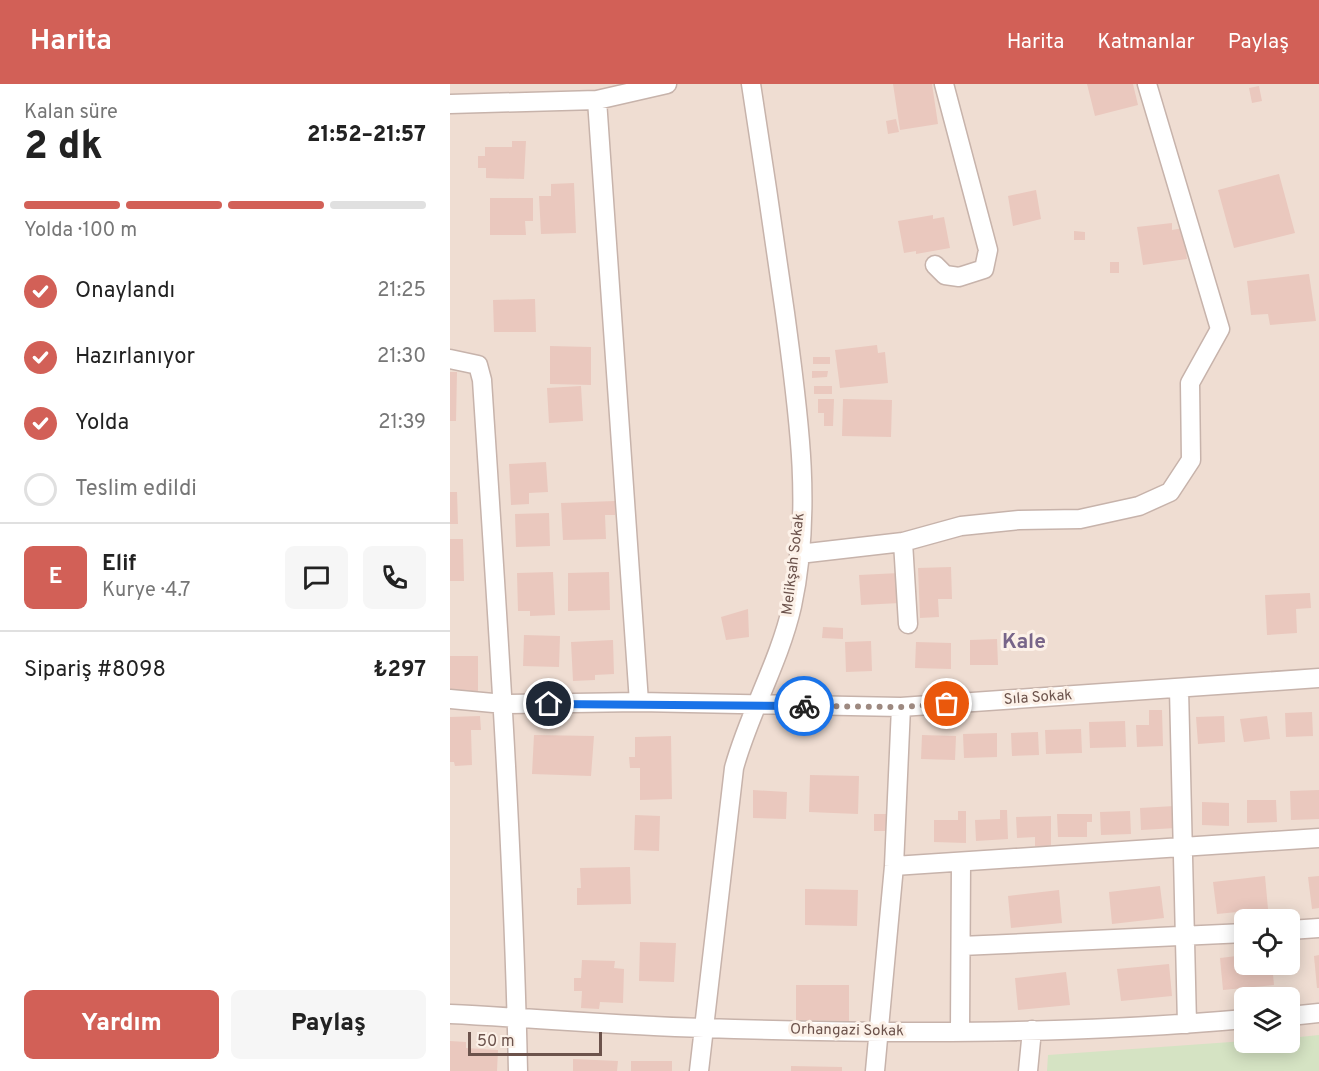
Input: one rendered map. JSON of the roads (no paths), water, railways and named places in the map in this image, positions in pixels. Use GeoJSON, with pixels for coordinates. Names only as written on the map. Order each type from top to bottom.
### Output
{"type":"FeatureCollection","features":[{"type":"Feature","properties":{"kind":"street"},"geometry":{"type":"LineString","coordinates":[[450,104],[541,93],[597,100],[667,84]]}},
{"type":"Feature","properties":{"kind":"street","name":"Melikşah Sokak"},"geometry":{"type":"LineString","coordinates":[[699,1071],[702,1028],[734,768],[743,735],[777,657],[792,606],[799,554],[803,478],[799,414],[751,84]]}},
{"type":"Feature","properties":{"kind":"street"},"geometry":{"type":"LineString","coordinates":[[935,265],[945,275],[959,277],[984,269],[988,250],[944,84]]}},
{"type":"Feature","properties":{"kind":"street"},"geometry":{"type":"LineString","coordinates":[[799,554],[903,542],[961,525],[1019,520],[1080,519],[1139,506],[1170,492],[1191,460],[1190,383],[1220,329],[1147,84]]}},
{"type":"Feature","properties":{"kind":"street"},"geometry":{"type":"LineString","coordinates":[[597,100],[639,702]]}},
{"type":"Feature","properties":{"kind":"street"},"geometry":{"type":"LineString","coordinates":[[450,359],[478,365],[482,380],[504,704],[518,1071]]}},
{"type":"Feature","properties":{"kind":"street"},"geometry":{"type":"LineString","coordinates":[[903,542],[908,624]]}},
{"type":"Feature","properties":{"kind":"street","name":"Sıla Sokak"},"geometry":{"type":"LineString","coordinates":[[450,699],[504,704],[639,702],[901,707],[1319,678]]}},
{"type":"Feature","properties":{"kind":"street"},"geometry":{"type":"LineString","coordinates":[[1179,689],[1182,846],[1187,936],[1187,1024]]}},
{"type":"Feature","properties":{"kind":"street"},"geometry":{"type":"LineString","coordinates":[[875,1071],[894,866],[901,707]]}},
{"type":"Feature","properties":{"kind":"street"},"geometry":{"type":"LineString","coordinates":[[894,866],[1319,838]]}},
{"type":"Feature","properties":{"kind":"street"},"geometry":{"type":"LineString","coordinates":[[960,1031],[961,863]]}},
{"type":"Feature","properties":{"kind":"street"},"geometry":{"type":"LineString","coordinates":[[1300,929],[1319,928]]}},
{"type":"Feature","properties":{"kind":"street"},"geometry":{"type":"LineString","coordinates":[[961,946],[1234,934]]}},
{"type":"Feature","properties":{"kind":"street"},"geometry":{"type":"LineString","coordinates":[[1300,1015],[1319,1013]]}},
{"type":"Feature","properties":{"kind":"street","name":"Orhangazi Sokak"},"geometry":{"type":"LineString","coordinates":[[450,1014],[702,1028],[878,1032],[1032,1030],[1234,1021]]}},
{"type":"Feature","properties":{"kind":"street"},"geometry":{"type":"LineString","coordinates":[[1028,1071],[1032,1030]]}},
{"type":"Feature","properties":{"kind":"district","name":"Kale"},"geometry":{"type":"Point","coordinates":[1024,642]}}]}
